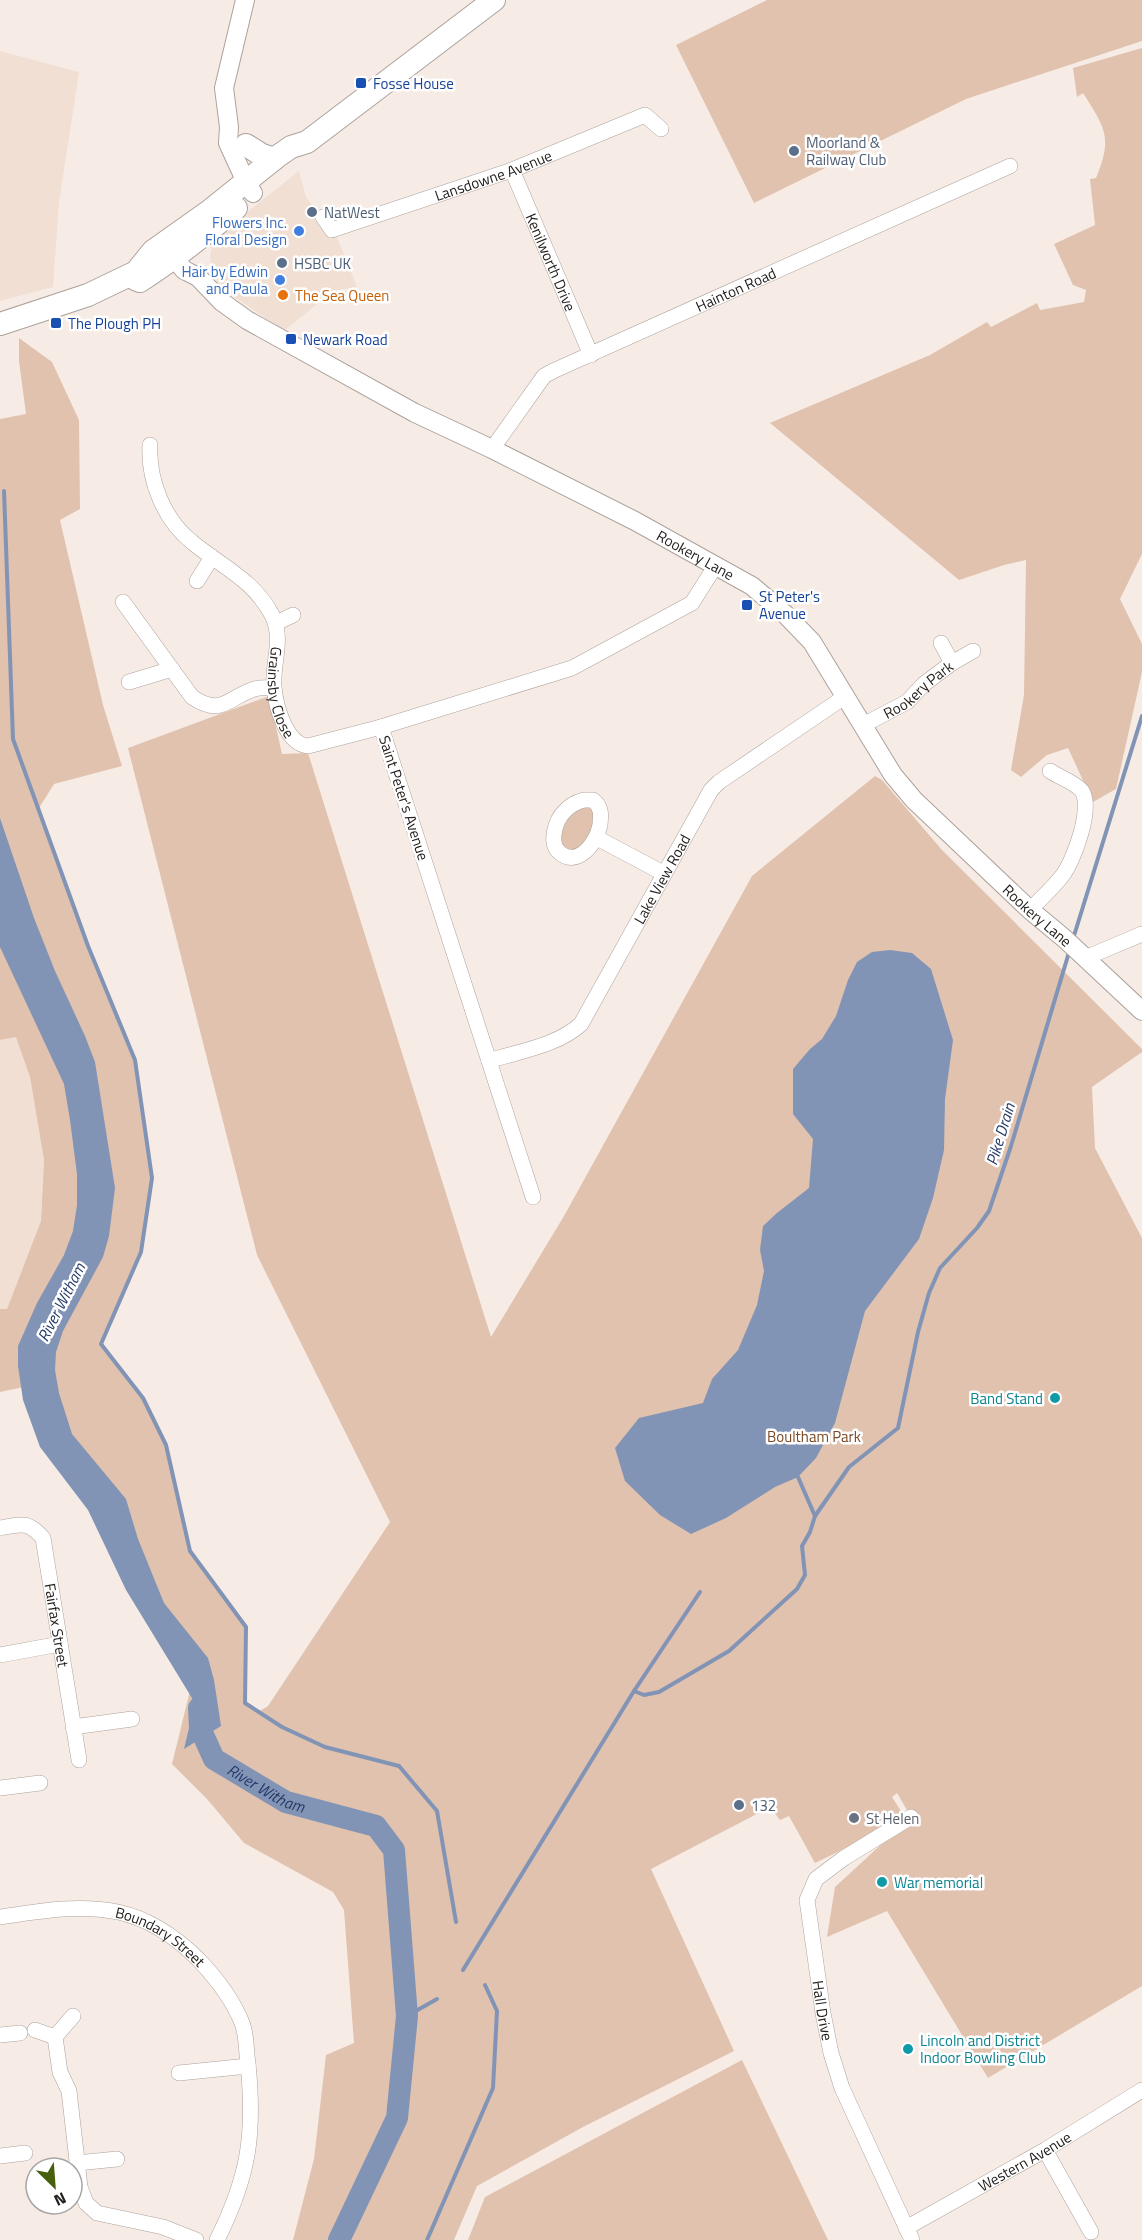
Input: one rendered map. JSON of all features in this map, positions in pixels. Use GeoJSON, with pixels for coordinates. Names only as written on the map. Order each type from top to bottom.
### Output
{"type":"FeatureCollection","features":[{"type":"Feature","properties":{"kind":"main road"},"geometry":{"type":"LineString","coordinates":[[254,184],[297,157],[307,142],[490,3]]}},
{"type":"Feature","properties":{"kind":"main road"},"geometry":{"type":"LineString","coordinates":[[0,324],[88,295],[136,272],[153,251],[176,246],[214,228],[274,159],[291,147],[307,142]]}},
{"type":"Feature","properties":{"kind":"main road"},"geometry":{"type":"LineString","coordinates":[[246,145],[274,159]]}},
{"type":"Feature","properties":{"kind":"street"},"geometry":{"type":"LineString","coordinates":[[245,0],[224,88],[229,127],[228,143],[254,184]]}},
{"type":"Feature","properties":{"kind":"street","name":"Lansdowne Avenue"},"geometry":{"type":"LineString","coordinates":[[323,217],[332,230],[512,170],[645,115],[661,129]]}},
{"type":"Feature","properties":{"kind":"street"},"geometry":{"type":"LineString","coordinates":[[229,127],[237,129],[246,145],[254,184]]}},
{"type":"Feature","properties":{"kind":"street","name":"Hainton Road"},"geometry":{"type":"LineString","coordinates":[[492,449],[544,376],[1010,166]]}},
{"type":"Feature","properties":{"kind":"street","name":"Kenilworth Drive"},"geometry":{"type":"LineString","coordinates":[[512,170],[591,355]]}},
{"type":"Feature","properties":{"kind":"street","name":"Rookery Lane"},"geometry":{"type":"LineString","coordinates":[[176,246],[196,261],[198,277],[222,302],[247,320],[415,413],[635,521],[752,586],[785,614],[812,642],[893,774],[914,800],[1030,910],[1076,949],[1142,1011]]}},
{"type":"Feature","properties":{"kind":"street","name":"Grainsby Close"},"geometry":{"type":"LineString","coordinates":[[145,455],[156,489],[179,529],[190,541],[240,575],[252,586],[276,623],[278,643],[274,688],[287,732],[300,745],[308,746],[381,727]]}},
{"type":"Feature","properties":{"kind":"street"},"geometry":{"type":"LineString","coordinates":[[197,581],[212,557]]}},
{"type":"Feature","properties":{"kind":"street","name":"Saint Peter's Avenue"},"geometry":{"type":"LineString","coordinates":[[533,1197],[381,727],[572,668],[692,603],[716,565]]}},
{"type":"Feature","properties":{"kind":"street"},"geometry":{"type":"LineString","coordinates":[[123,602],[192,697],[211,706],[228,704],[252,690],[274,688]]}},
{"type":"Feature","properties":{"kind":"street","name":"Grainsby Close"},"geometry":{"type":"LineString","coordinates":[[276,623],[293,615]]}},
{"type":"Feature","properties":{"kind":"street","name":"Rookery Park"},"geometry":{"type":"LineString","coordinates":[[863,725],[907,702],[924,684],[952,663],[941,643]]}},
{"type":"Feature","properties":{"kind":"street"},"geometry":{"type":"LineString","coordinates":[[952,663],[973,651]]}},
{"type":"Feature","properties":{"kind":"street"},"geometry":{"type":"LineString","coordinates":[[129,682],[172,669]]}},
{"type":"Feature","properties":{"kind":"street","name":"Lake View Road"},"geometry":{"type":"LineString","coordinates":[[489,1061],[560,1039],[572,1033],[581,1024],[711,790],[718,782],[846,696]]}},
{"type":"Feature","properties":{"kind":"street"},"geometry":{"type":"LineString","coordinates":[[1030,910],[1063,875],[1070,864],[1085,817],[1085,800],[1081,790],[1050,771]]}},
{"type":"Feature","properties":{"kind":"street"},"geometry":{"type":"LineString","coordinates":[[597,838],[663,873]]}},
{"type":"Feature","properties":{"kind":"street"},"geometry":{"type":"LineString","coordinates":[[1076,949],[1142,934]]}},
{"type":"Feature","properties":{"kind":"street","name":"Fairfax Street"},"geometry":{"type":"LineString","coordinates":[[0,1528],[19,1525],[33,1527],[44,1538],[79,1760]]}},
{"type":"Feature","properties":{"kind":"street"},"geometry":{"type":"LineString","coordinates":[[0,1655],[60,1644]]}},
{"type":"Feature","properties":{"kind":"street"},"geometry":{"type":"LineString","coordinates":[[73,1726],[132,1719]]}},
{"type":"Feature","properties":{"kind":"street"},"geometry":{"type":"LineString","coordinates":[[0,1788],[40,1783]]}},
{"type":"Feature","properties":{"kind":"street","name":"Hall Drive"},"geometry":{"type":"LineString","coordinates":[[909,2234],[842,2088],[831,2053],[807,1900],[816,1879],[844,1858],[911,1817]]}},
{"type":"Feature","properties":{"kind":"street","name":"Boundary Street"},"geometry":{"type":"LineString","coordinates":[[0,1917],[72,1907],[118,1912],[153,1924],[181,1942],[216,1978],[243,2025],[251,2106],[249,2154],[234,2206],[217,2240]]}},
{"type":"Feature","properties":{"kind":"street"},"geometry":{"type":"LineString","coordinates":[[73,2016],[55,2037],[60,2072],[69,2091],[76,2156]]}},
{"type":"Feature","properties":{"kind":"street"},"geometry":{"type":"LineString","coordinates":[[0,2035],[27,2031],[55,2037]]}},
{"type":"Feature","properties":{"kind":"street"},"geometry":{"type":"LineString","coordinates":[[179,2073],[248,2066]]}},
{"type":"Feature","properties":{"kind":"street","name":"Western Avenue"},"geometry":{"type":"LineString","coordinates":[[909,2234],[1142,2090]]}},
{"type":"Feature","properties":{"kind":"street"},"geometry":{"type":"LineString","coordinates":[[1045,2150],[1091,2232]]}},
{"type":"Feature","properties":{"kind":"street"},"geometry":{"type":"LineString","coordinates":[[0,2156],[25,2153]]}},
{"type":"Feature","properties":{"kind":"street"},"geometry":{"type":"LineString","coordinates":[[84,2162],[117,2158]]}},
{"type":"Feature","properties":{"kind":"street"},"geometry":{"type":"LineString","coordinates":[[84,2198],[86,2203],[97,2213],[163,2227],[196,2240]]}},
{"type":"Feature","properties":{"kind":"shaded area"},"geometry":{"type":"Polygon","coordinates":[[[0,51],[79,72],[59,203],[53,287],[0,301],[0,51]]]}},
{"type":"Feature","properties":{"kind":"shaded area"},"geometry":{"type":"Polygon","coordinates":[[[299,171],[306,197],[337,237],[357,287],[333,291],[284,331],[223,289],[214,277],[210,257],[217,237],[299,171]]]}},
{"type":"Feature","properties":{"kind":"shaded area"},"geometry":{"type":"Polygon","coordinates":[[[16,1036],[30,1077],[44,1160],[41,1221],[7,1309],[0,1309],[0,1040],[16,1036]]]}},
{"type":"Feature","properties":{"kind":"green space","name":"Moorland & Railway Club"},"geometry":{"type":"Polygon","coordinates":[[[767,0],[1142,0],[1142,41],[966,99],[754,203],[676,45],[767,0]]]}},
{"type":"Feature","properties":{"kind":"green space"},"geometry":{"type":"Polygon","coordinates":[[[1142,48],[1142,554],[1120,599],[1142,644],[1142,672],[1116,789],[1093,802],[1068,748],[1047,755],[1021,777],[1011,770],[1024,695],[1026,560],[959,580],[770,423],[930,355],[987,322],[991,327],[1037,303],[1040,310],[1084,302],[1086,290],[1073,285],[1054,244],[1095,225],[1090,179],[1096,178],[1105,142],[1101,124],[1091,105],[1083,93],[1077,97],[1073,68],[1142,48]]]}},
{"type":"Feature","properties":{"kind":"green space","name":"Boultham Park"},"geometry":{"type":"Polygon","coordinates":[[[19,338],[52,362],[79,420],[80,509],[60,520],[103,705],[122,766],[54,784],[39,808],[88,946],[135,1060],[152,1178],[141,1252],[101,1344],[143,1398],[166,1445],[190,1551],[246,1627],[245,1703],[258,1712],[268,1706],[390,1522],[257,1255],[128,748],[269,696],[282,754],[308,753],[491,1337],[564,1216],[752,876],[875,776],[882,780],[942,850],[1142,1049],[1142,1052],[1092,1087],[1095,1148],[1142,1238],[1142,1986],[988,2078],[887,1911],[827,1937],[835,1887],[911,1817],[897,1793],[892,1797],[906,1819],[815,1863],[789,1816],[780,1820],[770,1807],[651,1869],[734,2051],[583,2127],[477,2186],[454,2240],[293,2240],[314,2159],[326,2055],[354,2043],[344,1910],[333,1892],[244,1843],[207,1799],[172,1764],[197,1662],[38,1384],[0,1392],[0,1309],[7,1309],[41,1221],[44,1160],[30,1077],[16,1037],[0,1040],[0,419],[26,414],[19,361],[19,338]]]}},
{"type":"Feature","properties":{"kind":"green space"},"geometry":{"type":"Polygon","coordinates":[[[586,804],[592,810],[594,817],[592,831],[584,843],[571,853],[563,848],[559,840],[566,823],[575,810],[586,804]]]}},
{"type":"Feature","properties":{"kind":"green space"},"geometry":{"type":"Polygon","coordinates":[[[742,2060],[828,2240],[468,2240],[485,2197],[742,2060]]]}},
{"type":"Feature","properties":{"kind":"water"},"geometry":{"type":"Polygon","coordinates":[[[0,818],[34,918],[95,1062],[115,1188],[109,1236],[103,1257],[63,1331],[56,1352],[55,1370],[59,1393],[72,1434],[126,1499],[138,1539],[164,1603],[208,1658],[221,1726],[184,1749],[195,1703],[126,1590],[88,1510],[40,1447],[23,1400],[18,1366],[18,1346],[37,1303],[64,1255],[73,1231],[77,1205],[77,1174],[64,1084],[0,947],[0,818]]]}},
{"type":"Feature","properties":{"kind":"water"},"geometry":{"type":"Polygon","coordinates":[[[890,950],[912,953],[931,969],[953,1040],[945,1099],[944,1150],[933,1198],[919,1239],[865,1311],[835,1423],[816,1458],[798,1477],[775,1487],[726,1518],[691,1534],[660,1515],[625,1481],[615,1448],[639,1418],[703,1403],[712,1379],[738,1350],[757,1305],[764,1271],[760,1250],[763,1226],[809,1188],[813,1139],[793,1114],[793,1069],[822,1039],[836,1016],[848,980],[857,962],[872,952],[890,950]]]}},
{"type":"Feature","properties":{"kind":"waterway"},"geometry":{"type":"LineString","coordinates":[[4,491],[13,739],[88,946],[135,1060],[152,1178],[141,1252],[101,1344],[143,1398],[166,1445],[190,1551],[246,1627],[245,1703],[282,1727],[325,1747],[399,1766],[437,1811],[456,1922]]}},
{"type":"Feature","properties":{"kind":"waterway","name":"Pike Drain"},"geometry":{"type":"LineString","coordinates":[[1073,939],[1142,716]]}},
{"type":"Feature","properties":{"kind":"waterway","name":"Pike Drain"},"geometry":{"type":"LineString","coordinates":[[815,1516],[849,1467],[898,1428],[918,1332],[929,1293],[940,1268],[977,1228],[989,1211],[1011,1146],[1070,949]]}},
{"type":"Feature","properties":{"kind":"waterway"},"geometry":{"type":"LineString","coordinates":[[634,1691],[644,1695],[659,1692],[729,1651],[797,1589],[805,1575],[802,1546],[815,1516],[798,1477]]}},
{"type":"Feature","properties":{"kind":"waterway"},"geometry":{"type":"LineString","coordinates":[[463,1970],[634,1691],[700,1592]]}},
{"type":"Feature","properties":{"kind":"waterway","name":"River Witham"},"geometry":{"type":"LineString","coordinates":[[199,1708],[200,1728],[214,1759],[286,1802],[376,1826],[394,1850],[407,2016],[397,2118],[339,2240]]}},
{"type":"Feature","properties":{"kind":"waterway"},"geometry":{"type":"LineString","coordinates":[[427,2240],[493,2088],[497,2011],[485,1985]]}},
{"type":"Feature","properties":{"kind":"waterway"},"geometry":{"type":"LineString","coordinates":[[407,2016],[437,1999]]}},
{"type":"Feature","properties":{"kind":"place","name":"Fosse House"},"geometry":{"type":"Point","coordinates":[361,83]}},
{"type":"Feature","properties":{"kind":"place","name":"Moorland & Railway Club"},"geometry":{"type":"Point","coordinates":[794,151]}},
{"type":"Feature","properties":{"kind":"place","name":"NatWest"},"geometry":{"type":"Point","coordinates":[312,212]}},
{"type":"Feature","properties":{"kind":"place","name":"Flowers Inc. Floral Design"},"geometry":{"type":"Point","coordinates":[299,231]}},
{"type":"Feature","properties":{"kind":"place","name":"HSBC UK"},"geometry":{"type":"Point","coordinates":[282,263]}},
{"type":"Feature","properties":{"kind":"place","name":"Hair by Edwin and Paula"},"geometry":{"type":"Point","coordinates":[280,280]}},
{"type":"Feature","properties":{"kind":"place","name":"The Sea Queen"},"geometry":{"type":"Point","coordinates":[283,295]}},
{"type":"Feature","properties":{"kind":"place","name":"The Plough PH"},"geometry":{"type":"Point","coordinates":[56,323]}},
{"type":"Feature","properties":{"kind":"place","name":"Newark Road"},"geometry":{"type":"Point","coordinates":[291,339]}},
{"type":"Feature","properties":{"kind":"place","name":"St Peter's Avenue"},"geometry":{"type":"Point","coordinates":[747,605]}},
{"type":"Feature","properties":{"kind":"place","name":"Band Stand"},"geometry":{"type":"Point","coordinates":[1055,1398]}},
{"type":"Feature","properties":{"kind":"place","name":"132"},"geometry":{"type":"Point","coordinates":[739,1805]}},
{"type":"Feature","properties":{"kind":"place","name":"St Helen"},"geometry":{"type":"Point","coordinates":[854,1818]}},
{"type":"Feature","properties":{"kind":"place","name":"War memorial"},"geometry":{"type":"Point","coordinates":[882,1882]}},
{"type":"Feature","properties":{"kind":"place","name":"Lincoln and District Indoor Bowling Club"},"geometry":{"type":"Point","coordinates":[908,2049]}}]}
